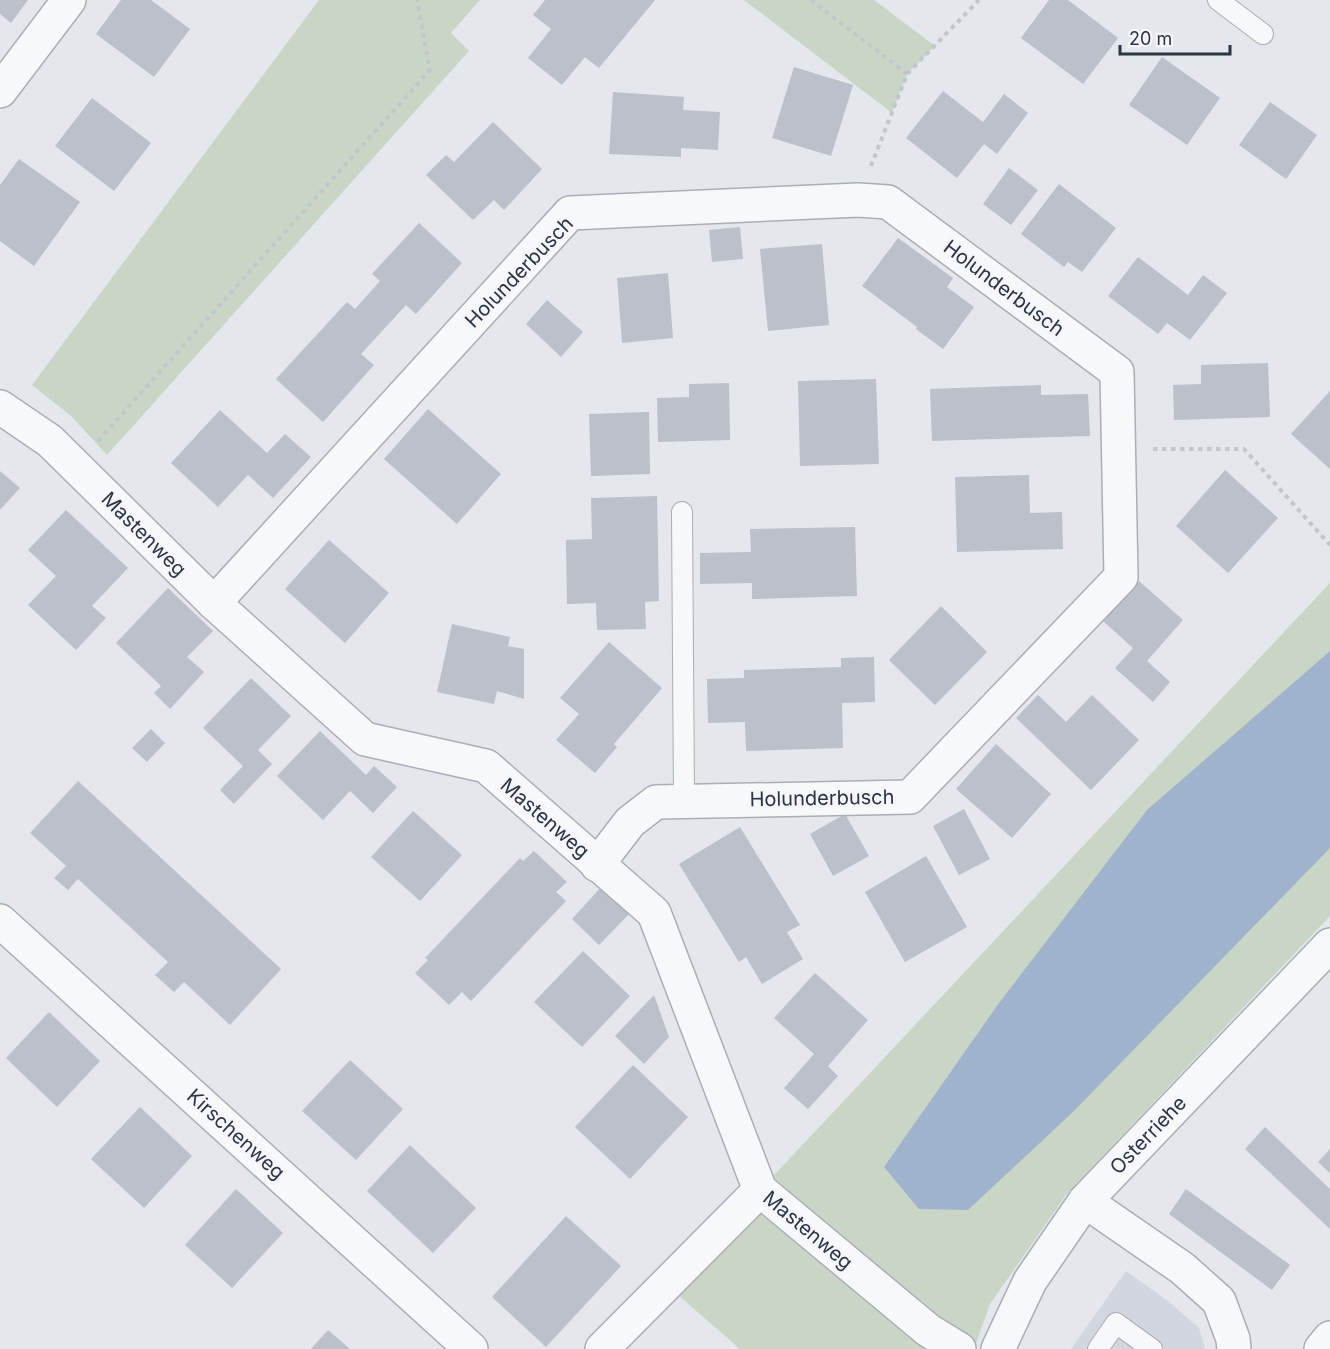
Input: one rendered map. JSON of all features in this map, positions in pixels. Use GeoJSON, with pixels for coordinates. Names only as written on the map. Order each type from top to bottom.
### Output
{"type":"FeatureCollection","features":[{"type":"Feature","properties":{"kind":"street"},"geometry":{"type":"LineString","coordinates":[[0,91],[69,0]]}},
{"type":"Feature","properties":{"kind":"street","name":"Holunderbusch"},"geometry":{"type":"LineString","coordinates":[[214,603],[570,213],[858,200],[888,202],[1117,372],[1122,577],[910,797],[656,802],[630,822],[597,865]]}},
{"type":"Feature","properties":{"kind":"street","name":"Mastenweg"},"geometry":{"type":"LineString","coordinates":[[0,407],[50,441],[214,603],[365,739],[486,766],[654,913],[760,1190],[928,1330],[959,1349]]}},
{"type":"Feature","properties":{"kind":"street","name":"Kirschenweg"},"geometry":{"type":"LineString","coordinates":[[0,921],[471,1349]]}},
{"type":"Feature","properties":{"kind":"street","name":"Osterriehe"},"geometry":{"type":"LineString","coordinates":[[998,1349],[1030,1281],[1085,1202],[1330,945]]}},
{"type":"Feature","properties":{"kind":"street"},"geometry":{"type":"LineString","coordinates":[[602,1349],[760,1190]]}},
{"type":"Feature","properties":{"kind":"street"},"geometry":{"type":"LineString","coordinates":[[1085,1202],[1182,1268],[1219,1301],[1233,1339],[1234,1349]]}},
{"type":"Feature","properties":{"kind":"street"},"geometry":{"type":"LineString","coordinates":[[1321,1349],[1330,1338]]}},
{"type":"Feature","properties":{"kind":"lane"},"geometry":{"type":"LineString","coordinates":[[1218,0],[1263,34]]}},
{"type":"Feature","properties":{"kind":"lane"},"geometry":{"type":"LineString","coordinates":[[682,512],[684,800]]}},
{"type":"Feature","properties":{"kind":"lane"},"geometry":{"type":"LineString","coordinates":[[1098,1349],[1116,1323],[1152,1349]]}},
{"type":"Feature","properties":{"kind":"path"},"geometry":{"type":"LineString","coordinates":[[76,466],[430,70],[417,0]]}},
{"type":"Feature","properties":{"kind":"path"},"geometry":{"type":"LineString","coordinates":[[811,0],[908,74]]}},
{"type":"Feature","properties":{"kind":"path"},"geometry":{"type":"LineString","coordinates":[[858,200],[908,74],[979,0]]}},
{"type":"Feature","properties":{"kind":"path"},"geometry":{"type":"LineString","coordinates":[[1120,450],[1244,449],[1330,545]]}},
{"type":"Feature","properties":{"kind":"shaded area"},"geometry":{"type":"Polygon","coordinates":[[[1126,1271],[1168,1301],[1199,1328],[1205,1349],[1071,1349],[1126,1271]]]}},
{"type":"Feature","properties":{"kind":"green space"},"geometry":{"type":"Polygon","coordinates":[[[319,0],[480,0],[451,33],[469,51],[107,455],[71,416],[32,385],[319,0]]]}},
{"type":"Feature","properties":{"kind":"green space"},"geometry":{"type":"Polygon","coordinates":[[[744,0],[874,0],[935,46],[907,74],[892,113],[744,0]]]}},
{"type":"Feature","properties":{"kind":"green space"},"geometry":{"type":"Polygon","coordinates":[[[1330,583],[1330,916],[1066,1195],[990,1304],[974,1349],[740,1349],[669,1287],[1330,583]]]}},
{"type":"Feature","properties":{"kind":"water"},"geometry":{"type":"Polygon","coordinates":[[[1330,651],[1330,848],[1074,1111],[968,1210],[919,1209],[884,1167],[999,1003],[1147,810],[1330,651]]]}},
{"type":"Feature","properties":{"kind":"building"},"geometry":{"type":"Polygon","coordinates":[[[0,0],[28,0],[11,23],[0,14],[0,0]]]}},
{"type":"Feature","properties":{"kind":"building"},"geometry":{"type":"Polygon","coordinates":[[[121,0],[151,0],[190,29],[154,77],[96,34],[121,0]]]}},
{"type":"Feature","properties":{"kind":"building"},"geometry":{"type":"Polygon","coordinates":[[[545,0],[655,0],[599,68],[585,57],[562,85],[528,58],[551,29],[533,15],[545,0]]]}},
{"type":"Feature","properties":{"kind":"building"},"geometry":{"type":"Polygon","coordinates":[[[1049,0],[1068,0],[1118,38],[1083,84],[1021,38],[1049,0]]]}},
{"type":"Feature","properties":{"kind":"building"},"geometry":{"type":"Polygon","coordinates":[[[1162,57],[1220,98],[1187,145],[1129,105],[1162,57]]]}},
{"type":"Feature","properties":{"kind":"building"},"geometry":{"type":"Polygon","coordinates":[[[794,67],[853,85],[831,156],[772,138],[794,67]]]}},
{"type":"Feature","properties":{"kind":"building"},"geometry":{"type":"Polygon","coordinates":[[[943,91],[983,122],[1004,94],[1028,113],[997,154],[984,144],[957,178],[906,138],[943,91]]]}},
{"type":"Feature","properties":{"kind":"building"},"geometry":{"type":"Polygon","coordinates":[[[613,92],[684,97],[683,110],[720,112],[718,150],[681,148],[681,157],[609,154],[613,92]]]}},
{"type":"Feature","properties":{"kind":"building"},"geometry":{"type":"Polygon","coordinates":[[[92,98],[151,143],[114,191],[55,146],[92,98]]]}},
{"type":"Feature","properties":{"kind":"building"},"geometry":{"type":"Polygon","coordinates":[[[1270,102],[1317,135],[1286,179],[1239,145],[1270,102]]]}},
{"type":"Feature","properties":{"kind":"building"},"geometry":{"type":"Polygon","coordinates":[[[493,122],[542,169],[504,210],[494,200],[473,220],[426,175],[446,155],[454,162],[493,122]]]}},
{"type":"Feature","properties":{"kind":"building"},"geometry":{"type":"Polygon","coordinates":[[[19,159],[80,202],[34,266],[0,241],[0,185],[19,159]]]}},
{"type":"Feature","properties":{"kind":"building"},"geometry":{"type":"Polygon","coordinates":[[[1009,168],[1038,190],[1011,225],[983,204],[1009,168]]]}},
{"type":"Feature","properties":{"kind":"building"},"geometry":{"type":"Polygon","coordinates":[[[1059,184],[1116,228],[1082,272],[1068,262],[1064,267],[1021,234],[1059,184]]]}},
{"type":"Feature","properties":{"kind":"building"},"geometry":{"type":"Polygon","coordinates":[[[419,223],[462,263],[416,314],[406,305],[361,354],[374,365],[323,422],[276,379],[347,302],[355,309],[380,281],[372,274],[419,223]]]}},
{"type":"Feature","properties":{"kind":"building"},"geometry":{"type":"Polygon","coordinates":[[[740,227],[743,259],[712,262],[709,230],[740,227]]]}},
{"type":"Feature","properties":{"kind":"building"},"geometry":{"type":"Polygon","coordinates":[[[898,238],[953,278],[947,287],[974,307],[943,349],[862,286],[898,238]]]}},
{"type":"Feature","properties":{"kind":"building"},"geometry":{"type":"Polygon","coordinates":[[[822,244],[829,325],[768,331],[760,249],[822,244]]]}},
{"type":"Feature","properties":{"kind":"building"},"geometry":{"type":"Polygon","coordinates":[[[1138,257],[1188,295],[1203,275],[1227,293],[1190,340],[1167,323],[1158,334],[1108,296],[1138,257]]]}},
{"type":"Feature","properties":{"kind":"building"},"geometry":{"type":"Polygon","coordinates":[[[668,273],[673,338],[622,343],[617,278],[668,273]]]}},
{"type":"Feature","properties":{"kind":"building"},"geometry":{"type":"Polygon","coordinates":[[[547,300],[583,332],[561,357],[526,324],[547,300]]]}},
{"type":"Feature","properties":{"kind":"building"},"geometry":{"type":"Polygon","coordinates":[[[1268,363],[1270,417],[1174,420],[1173,385],[1201,384],[1201,365],[1268,363]]]}},
{"type":"Feature","properties":{"kind":"building"},"geometry":{"type":"Polygon","coordinates":[[[876,379],[879,464],[800,466],[798,381],[876,379]]]}},
{"type":"Feature","properties":{"kind":"building"},"geometry":{"type":"Polygon","coordinates":[[[729,383],[730,440],[658,442],[657,398],[689,397],[689,384],[729,383]]]}},
{"type":"Feature","properties":{"kind":"building"},"geometry":{"type":"Polygon","coordinates":[[[1041,385],[1041,395],[1088,394],[1090,436],[932,441],[930,389],[1041,385]]]}},
{"type":"Feature","properties":{"kind":"building"},"geometry":{"type":"Polygon","coordinates":[[[1330,391],[1330,469],[1291,434],[1330,391]]]}},
{"type":"Feature","properties":{"kind":"building"},"geometry":{"type":"Polygon","coordinates":[[[428,409],[501,474],[457,524],[384,459],[428,409]]]}},
{"type":"Feature","properties":{"kind":"building"},"geometry":{"type":"Polygon","coordinates":[[[220,410],[267,453],[285,434],[311,457],[273,498],[248,475],[218,507],[171,463],[220,410]]]}},
{"type":"Feature","properties":{"kind":"building"},"geometry":{"type":"Polygon","coordinates":[[[649,412],[650,474],[591,476],[589,414],[649,412]]]}},
{"type":"Feature","properties":{"kind":"building"},"geometry":{"type":"Polygon","coordinates":[[[1225,470],[1278,518],[1228,573],[1176,526],[1225,470]]]}},
{"type":"Feature","properties":{"kind":"building"},"geometry":{"type":"Polygon","coordinates":[[[0,471],[20,488],[0,510],[0,471]]]}},
{"type":"Feature","properties":{"kind":"building"},"geometry":{"type":"Polygon","coordinates":[[[1029,475],[1030,513],[1062,512],[1063,549],[957,552],[955,477],[1029,475]]]}},
{"type":"Feature","properties":{"kind":"building"},"geometry":{"type":"Polygon","coordinates":[[[657,496],[659,601],[645,602],[646,629],[597,630],[596,603],[567,604],[566,540],[592,539],[591,498],[657,496]]]}},
{"type":"Feature","properties":{"kind":"building"},"geometry":{"type":"Polygon","coordinates":[[[66,510],[128,568],[92,606],[106,618],[76,650],[28,605],[56,576],[28,550],[66,510]]]}},
{"type":"Feature","properties":{"kind":"building"},"geometry":{"type":"Polygon","coordinates":[[[855,527],[857,596],[752,599],[752,583],[700,584],[700,553],[751,552],[750,529],[855,527]]]}},
{"type":"Feature","properties":{"kind":"building"},"geometry":{"type":"Polygon","coordinates":[[[329,540],[389,593],[345,643],[285,589],[329,540]]]}},
{"type":"Feature","properties":{"kind":"building"},"geometry":{"type":"Polygon","coordinates":[[[1139,581],[1183,620],[1147,661],[1170,682],[1153,702],[1115,668],[1133,648],[1103,621],[1139,581]]]}},
{"type":"Feature","properties":{"kind":"building"},"geometry":{"type":"Polygon","coordinates":[[[168,588],[213,631],[187,657],[204,672],[170,709],[154,693],[161,686],[116,643],[168,588]]]}},
{"type":"Feature","properties":{"kind":"building"},"geometry":{"type":"Polygon","coordinates":[[[941,606],[987,652],[935,705],[889,660],[941,606]]]}},
{"type":"Feature","properties":{"kind":"building"},"geometry":{"type":"Polygon","coordinates":[[[452,624],[510,637],[508,646],[524,649],[524,699],[497,691],[494,704],[437,692],[452,624]]]}},
{"type":"Feature","properties":{"kind":"building"},"geometry":{"type":"Polygon","coordinates":[[[609,642],[662,688],[614,744],[617,747],[595,773],[556,740],[579,714],[560,698],[609,642]]]}},
{"type":"Feature","properties":{"kind":"building"},"geometry":{"type":"Polygon","coordinates":[[[874,657],[875,702],[842,703],[843,748],[746,751],[745,722],[708,723],[707,679],[744,678],[744,670],[841,667],[841,658],[874,657]]]}},
{"type":"Feature","properties":{"kind":"building"},"geometry":{"type":"Polygon","coordinates":[[[251,678],[291,716],[258,750],[272,764],[234,804],[220,790],[243,766],[203,728],[251,678]]]}},
{"type":"Feature","properties":{"kind":"building"},"geometry":{"type":"Polygon","coordinates":[[[1038,695],[1066,722],[1092,695],[1139,740],[1091,790],[1016,718],[1038,695]]]}},
{"type":"Feature","properties":{"kind":"building"},"geometry":{"type":"Polygon","coordinates":[[[151,729],[165,743],[147,762],[132,748],[151,729]]]}},
{"type":"Feature","properties":{"kind":"building"},"geometry":{"type":"Polygon","coordinates":[[[320,731],[366,775],[374,766],[397,787],[373,813],[350,791],[323,820],[277,776],[320,731]]]}},
{"type":"Feature","properties":{"kind":"building"},"geometry":{"type":"Polygon","coordinates":[[[996,744],[1051,794],[1012,838],[956,789],[996,744]]]}},
{"type":"Feature","properties":{"kind":"building"},"geometry":{"type":"Polygon","coordinates":[[[78,781],[281,969],[230,1025],[184,982],[174,992],[155,975],[168,962],[78,879],[68,890],[54,878],[66,866],[30,833],[78,781]]]}},
{"type":"Feature","properties":{"kind":"building"},"geometry":{"type":"Polygon","coordinates":[[[964,809],[990,859],[959,875],[933,826],[964,809]]]}},
{"type":"Feature","properties":{"kind":"building"},"geometry":{"type":"Polygon","coordinates":[[[413,811],[462,855],[420,901],[371,857],[413,811]]]}},
{"type":"Feature","properties":{"kind":"building"},"geometry":{"type":"Polygon","coordinates":[[[845,814],[869,856],[833,876],[810,834],[845,814]]]}},
{"type":"Feature","properties":{"kind":"building"},"geometry":{"type":"Polygon","coordinates":[[[740,827],[800,925],[787,932],[803,959],[762,984],[746,957],[739,962],[679,864],[740,827]]]}},
{"type":"Feature","properties":{"kind":"building"},"geometry":{"type":"Polygon","coordinates":[[[534,851],[567,882],[556,892],[566,901],[471,1001],[462,992],[449,1005],[415,973],[428,960],[425,958],[520,858],[523,861],[534,851]]]}},
{"type":"Feature","properties":{"kind":"building"},"geometry":{"type":"Polygon","coordinates":[[[926,856],[967,927],[905,962],[865,892],[926,856]]]}},
{"type":"Feature","properties":{"kind":"building"},"geometry":{"type":"Polygon","coordinates":[[[604,884],[632,911],[599,945],[572,919],[604,884]]]}},
{"type":"Feature","properties":{"kind":"building"},"geometry":{"type":"Polygon","coordinates":[[[583,951],[630,996],[582,1047],[534,1002],[583,951]]]}},
{"type":"Feature","properties":{"kind":"building"},"geometry":{"type":"Polygon","coordinates":[[[815,973],[868,1020],[828,1066],[838,1076],[808,1109],[784,1088],[814,1054],[774,1018],[815,973]]]}},
{"type":"Feature","properties":{"kind":"building"},"geometry":{"type":"Polygon","coordinates":[[[654,995],[669,1037],[644,1064],[615,1036],[654,995]]]}},
{"type":"Feature","properties":{"kind":"building"},"geometry":{"type":"Polygon","coordinates":[[[49,1012],[100,1061],[57,1107],[6,1058],[49,1012]]]}},
{"type":"Feature","properties":{"kind":"building"},"geometry":{"type":"Polygon","coordinates":[[[350,1060],[403,1109],[356,1160],[302,1111],[350,1060]]]}},
{"type":"Feature","properties":{"kind":"building"},"geometry":{"type":"Polygon","coordinates":[[[633,1065],[688,1117],[630,1179],[575,1127],[633,1065]]]}},
{"type":"Feature","properties":{"kind":"building"},"geometry":{"type":"Polygon","coordinates":[[[140,1107],[192,1156],[144,1208],[91,1159],[140,1107]]]}},
{"type":"Feature","properties":{"kind":"building"},"geometry":{"type":"Polygon","coordinates":[[[1265,1127],[1330,1189],[1330,1229],[1245,1149],[1265,1127]]]}},
{"type":"Feature","properties":{"kind":"building"},"geometry":{"type":"Polygon","coordinates":[[[410,1145],[476,1208],[433,1253],[367,1191],[410,1145]]]}},
{"type":"Feature","properties":{"kind":"building"},"geometry":{"type":"Polygon","coordinates":[[[1330,1149],[1330,1173],[1318,1162],[1330,1149]]]}},
{"type":"Feature","properties":{"kind":"building"},"geometry":{"type":"Polygon","coordinates":[[[236,1189],[283,1233],[232,1288],[185,1245],[236,1189]]]}},
{"type":"Feature","properties":{"kind":"building"},"geometry":{"type":"Polygon","coordinates":[[[1186,1189],[1290,1265],[1272,1290],[1169,1214],[1186,1189]]]}},
{"type":"Feature","properties":{"kind":"building"},"geometry":{"type":"Polygon","coordinates":[[[566,1216],[621,1266],[546,1347],[492,1297],[566,1216]]]}},
{"type":"Feature","properties":{"kind":"building"},"geometry":{"type":"Polygon","coordinates":[[[328,1330],[350,1349],[311,1349],[328,1330]]]}}]}
